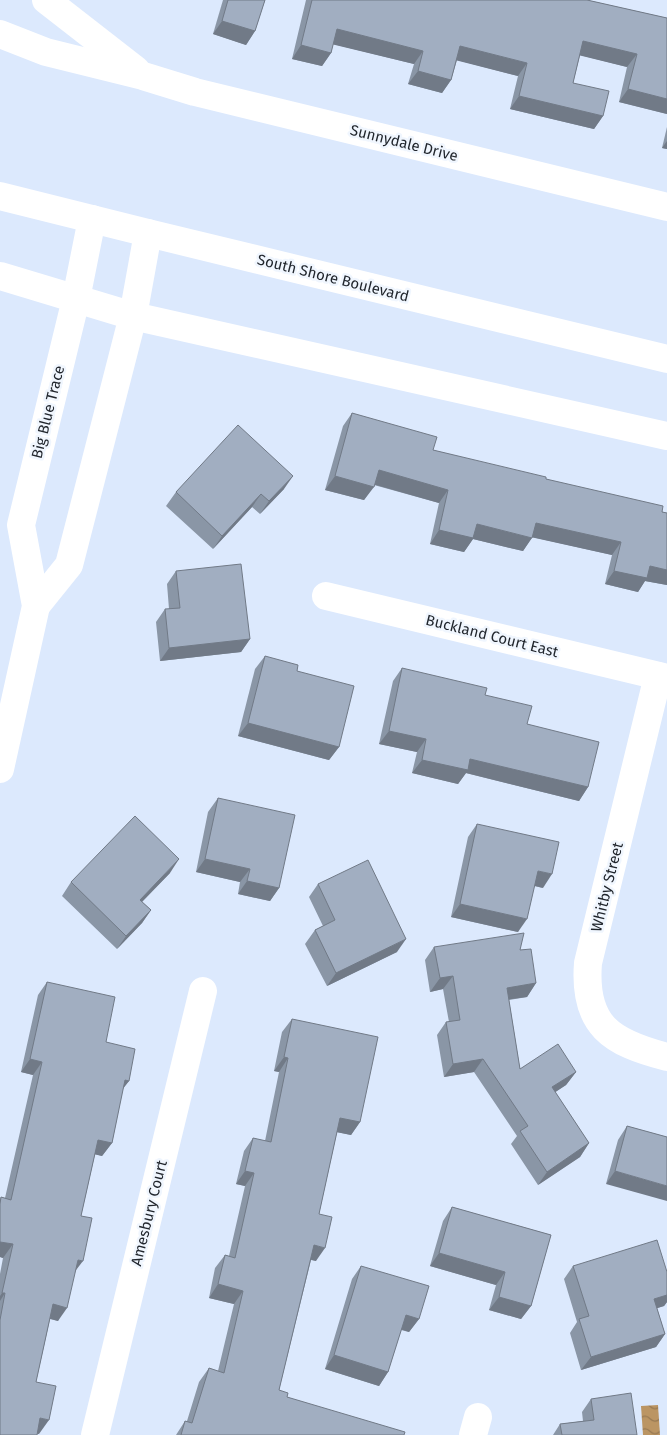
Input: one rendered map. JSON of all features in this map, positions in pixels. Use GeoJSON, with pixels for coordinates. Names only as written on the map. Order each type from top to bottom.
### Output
{"type":"FeatureCollection","features":[{"type":"Feature","properties":{"kind":"street","name":"Sunnydale Drive"},"geometry":{"type":"LineString","coordinates":[[46,0],[143,76]]}},
{"type":"Feature","properties":{"kind":"street","name":"Sunnydale Drive"},"geometry":{"type":"LineString","coordinates":[[0,34],[46,52],[143,76],[194,92],[667,207]]}},
{"type":"Feature","properties":{"kind":"street","name":"South Shore Boulevard"},"geometry":{"type":"LineString","coordinates":[[0,196],[148,234],[667,359]]}},
{"type":"Feature","properties":{"kind":"street","name":"Big Blue Trace"},"geometry":{"type":"LineString","coordinates":[[0,769],[36,606],[21,524],[76,299],[92,219]]}},
{"type":"Feature","properties":{"kind":"street","name":"Big Blue Trace"},"geometry":{"type":"LineString","coordinates":[[36,606],[69,565],[133,316],[148,234]]}},
{"type":"Feature","properties":{"kind":"street"},"geometry":{"type":"LineString","coordinates":[[0,276],[133,316],[667,436]]}},
{"type":"Feature","properties":{"kind":"street","name":"Buckland Court East"},"geometry":{"type":"LineString","coordinates":[[326,596],[662,677]]}},
{"type":"Feature","properties":{"kind":"street","name":"Whitby Street"},"geometry":{"type":"LineString","coordinates":[[662,677],[588,963],[586,985],[591,1007],[602,1026],[618,1040],[638,1050],[667,1057]]}},
{"type":"Feature","properties":{"kind":"street","name":"Amesbury Court"},"geometry":{"type":"LineString","coordinates":[[95,1435],[203,991]]}},
{"type":"Feature","properties":{"kind":"water"},"geometry":{"type":"Polygon","coordinates":[[[658,1405],[660,1435],[643,1435],[641,1406],[658,1405]]]}},
{"type":"Feature","properties":{"kind":"building"},"geometry":{"type":"Polygon","coordinates":[[[228,0],[265,0],[255,31],[222,21],[228,0]]]}},
{"type":"Feature","properties":{"kind":"building"},"geometry":{"type":"Polygon","coordinates":[[[312,0],[587,0],[667,18],[667,99],[628,89],[637,54],[583,41],[573,83],[609,91],[603,116],[519,96],[527,63],[460,46],[451,80],[418,71],[423,51],[337,29],[331,53],[301,45],[312,0]]]}},
{"type":"Feature","properties":{"kind":"building"},"geometry":{"type":"Polygon","coordinates":[[[352,413],[437,437],[433,450],[663,506],[662,512],[667,513],[667,570],[650,566],[647,578],[614,571],[621,542],[536,523],[532,538],[477,524],[473,538],[439,530],[448,490],[379,470],[374,487],[335,476],[352,413]]]}},
{"type":"Feature","properties":{"kind":"building"},"geometry":{"type":"Polygon","coordinates":[[[238,425],[293,476],[269,501],[261,494],[222,536],[176,492],[238,425]]]}},
{"type":"Feature","properties":{"kind":"building"},"geometry":{"type":"Polygon","coordinates":[[[241,564],[250,639],[169,648],[165,609],[180,608],[176,571],[241,564]]]}},
{"type":"Feature","properties":{"kind":"building"},"geometry":{"type":"Polygon","coordinates":[[[265,656],[298,665],[297,671],[354,686],[339,747],[248,723],[265,656]]]}},
{"type":"Feature","properties":{"kind":"building"},"geometry":{"type":"Polygon","coordinates":[[[402,668],[487,688],[485,695],[532,706],[527,724],[599,742],[588,787],[470,759],[468,770],[422,760],[426,739],[389,731],[402,668]]]}},
{"type":"Feature","properties":{"kind":"building"},"geometry":{"type":"Polygon","coordinates":[[[218,798],[295,815],[279,888],[247,881],[250,869],[205,859],[218,798]]]}},
{"type":"Feature","properties":{"kind":"building"},"geometry":{"type":"Polygon","coordinates":[[[135,816],[179,859],[140,900],[151,910],[126,936],[71,882],[135,816]]]}},
{"type":"Feature","properties":{"kind":"building"},"geometry":{"type":"Polygon","coordinates":[[[477,824],[559,842],[552,874],[538,871],[527,919],[460,904],[477,824]]]}},
{"type":"Feature","properties":{"kind":"building"},"geometry":{"type":"Polygon","coordinates":[[[368,860],[406,939],[336,973],[315,930],[335,920],[318,884],[368,860]]]}},
{"type":"Feature","properties":{"kind":"building"},"geometry":{"type":"Polygon","coordinates":[[[524,933],[520,950],[531,949],[536,983],[507,988],[520,1069],[558,1044],[576,1072],[552,1087],[589,1143],[547,1172],[520,1131],[528,1126],[483,1059],[453,1064],[446,1022],[460,1020],[453,976],[440,978],[434,947],[524,933]]]}},
{"type":"Feature","properties":{"kind":"building"},"geometry":{"type":"Polygon","coordinates":[[[47,982],[115,997],[106,1042],[135,1049],[129,1081],[125,1080],[112,1143],[98,1140],[81,1216],[92,1218],[83,1261],[78,1260],[67,1308],[53,1304],[36,1382],[56,1386],[49,1420],[40,1418],[37,1435],[0,1435],[0,1320],[5,1293],[2,1293],[13,1244],[0,1242],[0,1204],[1,1197],[11,1200],[42,1062],[30,1059],[47,982]]]}},
{"type":"Feature","properties":{"kind":"building"},"geometry":{"type":"Polygon","coordinates":[[[292,1019],[378,1037],[360,1122],[340,1118],[319,1214],[332,1217],[325,1248],[314,1245],[279,1390],[288,1393],[287,1397],[405,1432],[404,1435],[181,1435],[185,1421],[192,1423],[209,1368],[224,1373],[243,1291],[218,1284],[225,1255],[235,1258],[254,1173],[245,1171],[253,1138],[271,1142],[288,1058],[284,1057],[292,1019]]]}},
{"type":"Feature","properties":{"kind":"building"},"geometry":{"type":"Polygon","coordinates":[[[627,1126],[667,1137],[667,1186],[615,1171],[627,1126]]]}},
{"type":"Feature","properties":{"kind":"building"},"geometry":{"type":"Polygon","coordinates":[[[452,1207],[551,1235],[531,1306],[499,1297],[505,1272],[439,1253],[452,1207]]]}},
{"type":"Feature","properties":{"kind":"building"},"geometry":{"type":"Polygon","coordinates":[[[657,1240],[667,1272],[667,1295],[654,1299],[665,1334],[591,1357],[579,1319],[589,1316],[573,1266],[657,1240]]]}},
{"type":"Feature","properties":{"kind":"building"},"geometry":{"type":"Polygon","coordinates":[[[361,1266],[429,1286],[419,1319],[406,1315],[388,1372],[334,1355],[361,1266]]]}},
{"type":"Feature","properties":{"kind":"building"},"geometry":{"type":"Polygon","coordinates":[[[631,1393],[637,1435],[562,1435],[560,1424],[594,1420],[591,1399],[631,1393]]]}}]}
